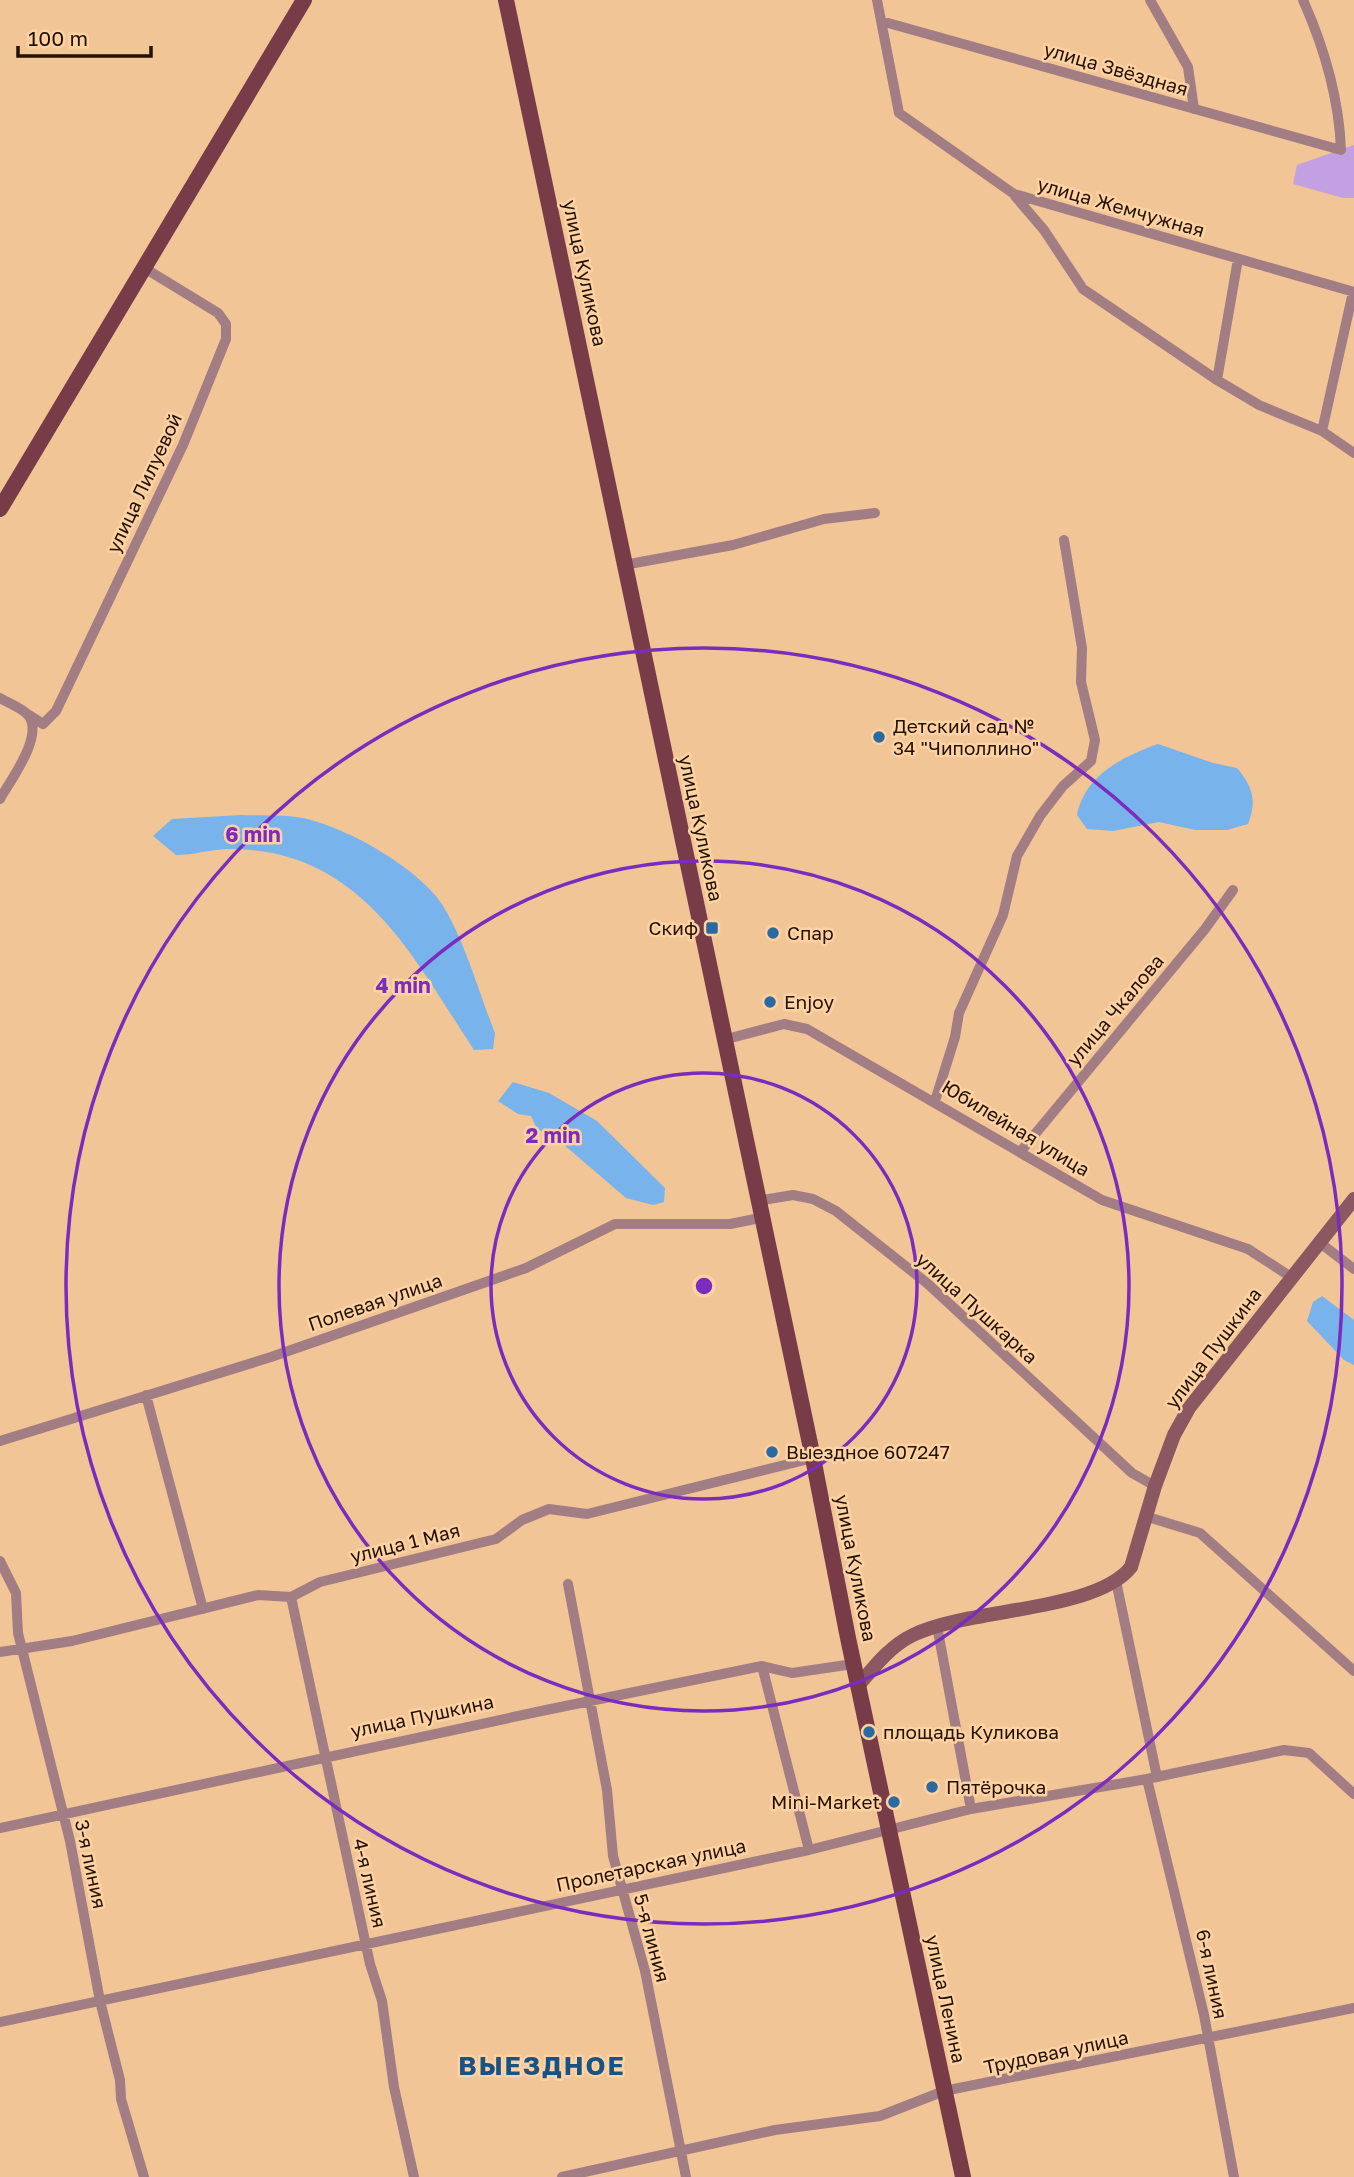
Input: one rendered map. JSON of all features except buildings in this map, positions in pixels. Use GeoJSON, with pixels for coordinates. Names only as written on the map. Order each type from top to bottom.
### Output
{"type":"FeatureCollection","features":[{"type":"Feature","properties":{"kind":"main road"},"geometry":{"type":"LineString","coordinates":[[0,509],[146,269],[304,0]]}},
{"type":"Feature","properties":{"kind":"main road","name":"улица Куликова"},"geometry":{"type":"LineString","coordinates":[[506,0],[758,1210],[813,1458],[853,1664]]}},
{"type":"Feature","properties":{"kind":"main road"},"geometry":{"type":"LineString","coordinates":[[853,1664],[889,1829]]}},
{"type":"Feature","properties":{"kind":"main road","name":"улица Ленина"},"geometry":{"type":"LineString","coordinates":[[889,1829],[963,2177]]}},
{"type":"Feature","properties":{"kind":"street"},"geometry":{"type":"LineString","coordinates":[[877,0],[881,21]]}},
{"type":"Feature","properties":{"kind":"street"},"geometry":{"type":"LineString","coordinates":[[1150,0],[1188,66],[1194,109]]}},
{"type":"Feature","properties":{"kind":"street","name":"улица Звёздная"},"geometry":{"type":"LineString","coordinates":[[881,21],[1341,150],[1340,121],[1320,37],[1303,0]]}},
{"type":"Feature","properties":{"kind":"street","name":"улица Жемчужная"},"geometry":{"type":"LineString","coordinates":[[881,21],[899,113],[1014,194],[1353,292]]}},
{"type":"Feature","properties":{"kind":"street"},"geometry":{"type":"LineString","coordinates":[[1014,194],[1044,230],[1083,289],[1258,405],[1322,431],[1354,453]]}},
{"type":"Feature","properties":{"kind":"street"},"geometry":{"type":"LineString","coordinates":[[1217,380],[1238,258]]}},
{"type":"Feature","properties":{"kind":"street","name":"улица Лилуевой"},"geometry":{"type":"LineString","coordinates":[[29,715],[43,724],[56,711],[183,445],[226,339],[226,324],[218,313],[146,269]]}},
{"type":"Feature","properties":{"kind":"street"},"geometry":{"type":"LineString","coordinates":[[1322,431],[1353,292]]}},
{"type":"Feature","properties":{"kind":"street"},"geometry":{"type":"LineString","coordinates":[[625,565],[733,545],[824,519],[875,513]]}},
{"type":"Feature","properties":{"kind":"street"},"geometry":{"type":"LineString","coordinates":[[935,1101],[955,1037],[959,1013],[1003,915],[1017,856],[1058,792],[1091,761],[1095,740],[1081,682],[1082,648],[1064,540]]}},
{"type":"Feature","properties":{"kind":"street"},"geometry":{"type":"LineString","coordinates":[[0,698],[29,715],[33,728],[31,744],[0,799]]}},
{"type":"Feature","properties":{"kind":"street","name":"улица Чкалова"},"geometry":{"type":"LineString","coordinates":[[1021,1151],[1205,929],[1233,890]]}},
{"type":"Feature","properties":{"kind":"street","name":"Юбилейная улица"},"geometry":{"type":"LineString","coordinates":[[723,1040],[762,1027],[784,1024],[798,1026],[832,1041],[1102,1200],[1248,1249],[1291,1277]]}},
{"type":"Feature","properties":{"kind":"street","name":"улица Пушкарка"},"geometry":{"type":"LineString","coordinates":[[758,1210],[793,1195],[813,1199],[836,1211],[928,1284],[1132,1474],[1155,1486]]}},
{"type":"Feature","properties":{"kind":"street","name":"улица Пушкина"},"geometry":{"type":"LineString","coordinates":[[1116,1581],[1131,1567],[1155,1486],[1174,1435],[1189,1408],[1354,1199]]}},
{"type":"Feature","properties":{"kind":"street","name":"Полевая улица"},"geometry":{"type":"LineString","coordinates":[[0,1441],[271,1357],[526,1268],[615,1224],[730,1224],[758,1210]]}},
{"type":"Feature","properties":{"kind":"street"},"geometry":{"type":"LineString","coordinates":[[1319,1242],[1354,1269]]}},
{"type":"Feature","properties":{"kind":"street"},"geometry":{"type":"LineString","coordinates":[[146,1395],[203,1609]]}},
{"type":"Feature","properties":{"kind":"street","name":"улица 1 Мая"},"geometry":{"type":"LineString","coordinates":[[0,1652],[72,1642],[258,1595],[291,1597],[320,1582],[496,1539],[522,1520],[549,1509],[587,1514],[813,1458]]}},
{"type":"Feature","properties":{"kind":"street"},"geometry":{"type":"LineString","coordinates":[[1148,1517],[1200,1533],[1354,1671]]}},
{"type":"Feature","properties":{"kind":"street","name":"3-я линия"},"geometry":{"type":"LineString","coordinates":[[0,1561],[16,1593],[22,1649],[70,1842],[100,2001],[120,2080],[124,2111],[144,2177]]}},
{"type":"Feature","properties":{"kind":"street"},"geometry":{"type":"LineString","coordinates":[[858,1686],[898,1645],[915,1634],[937,1626],[1090,1593],[1116,1581]]}},
{"type":"Feature","properties":{"kind":"street","name":"6-я линия"},"geometry":{"type":"LineString","coordinates":[[1116,1581],[1152,1778],[1234,2177]]}},
{"type":"Feature","properties":{"kind":"street","name":"5-я линия"},"geometry":{"type":"LineString","coordinates":[[568,1584],[592,1700],[620,1888],[645,1971],[686,2177]]}},
{"type":"Feature","properties":{"kind":"street","name":"4-я линия"},"geometry":{"type":"LineString","coordinates":[[291,1597],[324,1757],[366,1943],[382,2001],[394,2087],[414,2177]]}},
{"type":"Feature","properties":{"kind":"street"},"geometry":{"type":"LineString","coordinates":[[937,1626],[971,1809]]}},
{"type":"Feature","properties":{"kind":"street","name":"улица Пушкина"},"geometry":{"type":"LineString","coordinates":[[0,1828],[592,1700],[762,1667],[792,1673],[853,1664]]}},
{"type":"Feature","properties":{"kind":"street"},"geometry":{"type":"LineString","coordinates":[[762,1667],[808,1850]]}},
{"type":"Feature","properties":{"kind":"street","name":"Пролетарская улица"},"geometry":{"type":"LineString","coordinates":[[0,2022],[808,1850],[971,1809],[1152,1778],[1284,1750],[1309,1753],[1354,1794]]}},
{"type":"Feature","properties":{"kind":"street","name":"Трудовая улица"},"geometry":{"type":"LineString","coordinates":[[562,2177],[775,2130],[880,2116],[944,2091],[1207,2040],[1354,2008]]}},
{"type":"Feature","properties":{"kind":"shaded area"},"geometry":{"type":"Polygon","coordinates":[[[1354,145],[1354,198],[1343,198],[1293,184],[1297,165],[1354,145]]]}},
{"type":"Feature","properties":{"kind":"water"},"geometry":{"type":"Polygon","coordinates":[[[1158,744],[1213,763],[1237,768],[1252,794],[1248,824],[1227,830],[1195,830],[1159,822],[1113,831],[1087,829],[1077,815],[1081,801],[1097,778],[1131,755],[1158,744]]]}},
{"type":"Feature","properties":{"kind":"water"},"geometry":{"type":"Polygon","coordinates":[[[241,815],[294,817],[327,825],[378,850],[423,883],[444,908],[461,942],[495,1033],[493,1049],[474,1050],[405,946],[379,915],[350,889],[317,868],[279,855],[234,849],[176,855],[153,836],[172,819],[241,815]]]}},
{"type":"Feature","properties":{"kind":"water"},"geometry":{"type":"Polygon","coordinates":[[[513,1082],[549,1093],[597,1121],[665,1188],[664,1202],[653,1205],[626,1198],[556,1138],[537,1129],[531,1116],[518,1114],[498,1101],[513,1082]]]}},
{"type":"Feature","properties":{"kind":"water"},"geometry":{"type":"Polygon","coordinates":[[[1322,1296],[1354,1320],[1354,1365],[1344,1360],[1307,1321],[1313,1302],[1322,1296]]]}},
{"type":"Feature","properties":{"kind":"place","name":"Детский сад № 34 \"Чиполлино\""},"geometry":{"type":"Point","coordinates":[879,737]}},
{"type":"Feature","properties":{"kind":"place","name":"Скиф"},"geometry":{"type":"Point","coordinates":[712,928]}},
{"type":"Feature","properties":{"kind":"place","name":"Спар"},"geometry":{"type":"Point","coordinates":[773,933]}},
{"type":"Feature","properties":{"kind":"place","name":"Enjoy"},"geometry":{"type":"Point","coordinates":[770,1002]}},
{"type":"Feature","properties":{"kind":"place","name":"Выездное 607247"},"geometry":{"type":"Point","coordinates":[772,1452]}},
{"type":"Feature","properties":{"kind":"place","name":"площадь Куликова"},"geometry":{"type":"Point","coordinates":[869,1732]}},
{"type":"Feature","properties":{"kind":"place","name":"Пятёрочка"},"geometry":{"type":"Point","coordinates":[932,1787]}},
{"type":"Feature","properties":{"kind":"place","name":"Mini-Market"},"geometry":{"type":"Point","coordinates":[894,1802]}},
{"type":"Feature","properties":{"kind":"district","name":"ВЫЕЗДНОЕ"},"geometry":{"type":"Point","coordinates":[542,2066]}}]}
